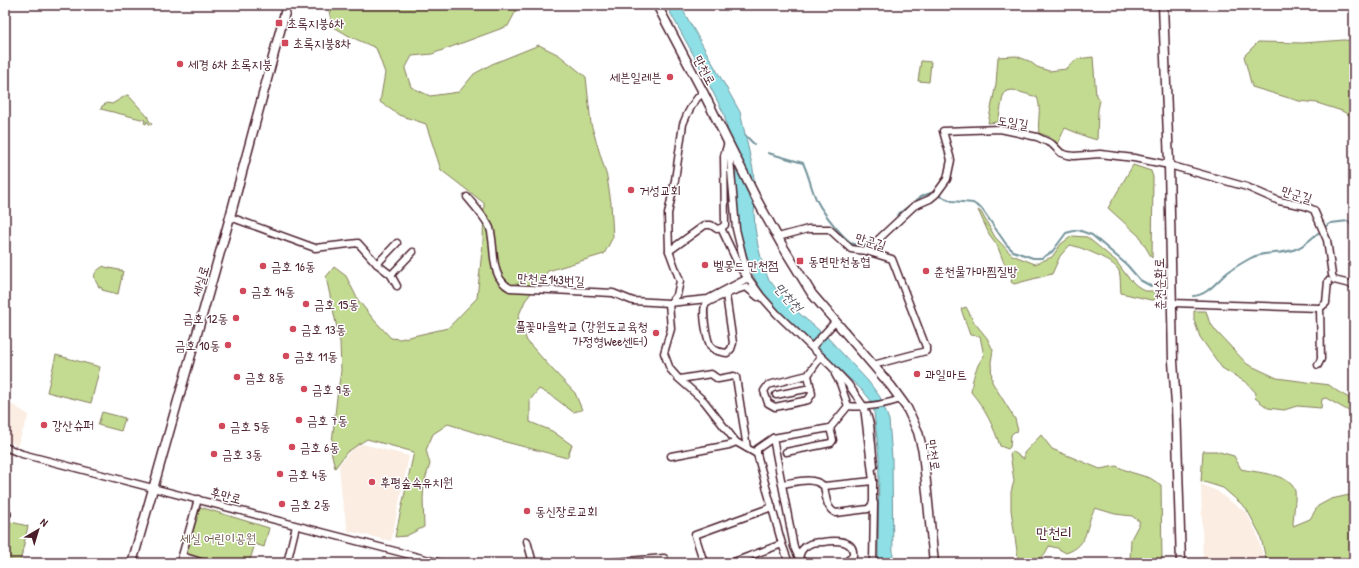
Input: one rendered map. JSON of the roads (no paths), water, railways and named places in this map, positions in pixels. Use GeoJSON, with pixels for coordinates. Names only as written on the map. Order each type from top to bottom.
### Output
{"type":"FeatureCollection","features":[{"type":"Feature","properties":{"kind":"street","name":"세실로"},"geometry":{"type":"LineString","coordinates":[[132,563],[230,217],[287,5]]}},
{"type":"Feature","properties":{"kind":"street","name":"만천로"},"geometry":{"type":"LineString","coordinates":[[657,5],[703,92],[758,202],[812,294],[873,365],[907,408],[918,432],[923,452],[934,563]]}},
{"type":"Feature","properties":{"kind":"street","name":"춘천순환로"},"geometry":{"type":"LineString","coordinates":[[1163,5],[1181,563]]}},
{"type":"Feature","properties":{"kind":"street"},"geometry":{"type":"LineString","coordinates":[[703,92],[695,100],[686,115],[683,124],[676,180],[668,214],[668,251],[680,281],[677,296],[670,303],[671,329],[664,353],[670,369],[704,401],[736,442],[757,454]]}},
{"type":"Feature","properties":{"kind":"street","name":"도일길"},"geometry":{"type":"LineString","coordinates":[[866,251],[914,206],[923,203],[936,194],[947,179],[951,160],[943,131],[1000,129],[1037,137],[1052,144],[1061,153],[1067,155],[1074,156],[1100,154],[1134,158],[1169,165],[1230,182]]}},
{"type":"Feature","properties":{"kind":"street"},"geometry":{"type":"LineString","coordinates":[[668,251],[705,225],[711,225],[717,229],[725,225],[724,156],[729,145]]}},
{"type":"Feature","properties":{"kind":"street"},"geometry":{"type":"LineString","coordinates":[[729,145],[736,229],[748,278]]}},
{"type":"Feature","properties":{"kind":"street","name":"만군길"},"geometry":{"type":"LineString","coordinates":[[1230,182],[1247,187],[1279,201],[1305,206],[1314,210],[1327,240],[1334,280],[1354,286]]}},
{"type":"Feature","properties":{"kind":"street","name":"만천로143번길"},"geometry":{"type":"LineString","coordinates":[[467,197],[490,227],[497,276],[505,285],[516,289],[613,293],[633,301],[670,303],[708,299],[748,278]]}},
{"type":"Feature","properties":{"kind":"street"},"geometry":{"type":"LineString","coordinates":[[230,217],[315,248],[358,243],[377,264],[391,275],[397,286]]}},
{"type":"Feature","properties":{"kind":"street"},"geometry":{"type":"LineString","coordinates":[[721,228],[740,268],[761,296],[777,314],[813,347],[848,384],[865,407],[870,424],[874,458],[873,563]]}},
{"type":"Feature","properties":{"kind":"street","name":"만군길"},"geometry":{"type":"LineString","coordinates":[[778,237],[808,229],[829,229],[851,249],[866,251],[892,259],[926,347],[926,351],[873,365]]}},
{"type":"Feature","properties":{"kind":"street"},"geometry":{"type":"LineString","coordinates":[[377,264],[397,243]]}},
{"type":"Feature","properties":{"kind":"street"},"geometry":{"type":"LineString","coordinates":[[391,275],[413,252]]}},
{"type":"Feature","properties":{"kind":"street"},"geometry":{"type":"LineString","coordinates":[[1172,303],[1320,308],[1326,303],[1328,281]]}},
{"type":"Feature","properties":{"kind":"street"},"geometry":{"type":"LineString","coordinates":[[726,295],[733,343],[730,352],[727,353],[714,350],[709,344],[704,309],[709,302],[739,288],[746,287],[753,292],[775,317],[833,368],[848,406]]}},
{"type":"Feature","properties":{"kind":"street"},"geometry":{"type":"LineString","coordinates":[[1318,365],[1321,360],[1320,308]]}},
{"type":"Feature","properties":{"kind":"street"},"geometry":{"type":"LineString","coordinates":[[813,347],[835,322]]}},
{"type":"Feature","properties":{"kind":"street"},"geometry":{"type":"LineString","coordinates":[[808,375],[811,396],[806,401],[774,406],[766,400],[764,391],[770,383],[808,375],[820,358]]}},
{"type":"Feature","properties":{"kind":"street"},"geometry":{"type":"LineString","coordinates":[[680,379],[711,374],[718,379],[734,376],[736,377],[747,448]]}},
{"type":"Feature","properties":{"kind":"street"},"geometry":{"type":"LineString","coordinates":[[776,396],[811,388]]}},
{"type":"Feature","properties":{"kind":"street"},"geometry":{"type":"LineString","coordinates":[[848,406],[865,407],[888,404],[901,399]]}},
{"type":"Feature","properties":{"kind":"street"},"geometry":{"type":"LineString","coordinates":[[790,563],[782,544],[757,454],[757,449],[773,438],[830,428],[848,406]]}},
{"type":"Feature","properties":{"kind":"street"},"geometry":{"type":"LineString","coordinates":[[824,486],[828,506],[831,511],[836,513],[870,508],[873,502],[873,481],[865,407]]}},
{"type":"Feature","properties":{"kind":"street"},"geometry":{"type":"LineString","coordinates":[[786,452],[831,443],[833,440],[830,428]]}},
{"type":"Feature","properties":{"kind":"street"},"geometry":{"type":"LineString","coordinates":[[773,438],[794,547],[799,558],[804,563]]}},
{"type":"Feature","properties":{"kind":"street"},"geometry":{"type":"LineString","coordinates":[[671,456],[729,445],[736,442]]}},
{"type":"Feature","properties":{"kind":"street","name":"후만로"},"geometry":{"type":"LineString","coordinates":[[5,448],[22,454],[441,563]]}},
{"type":"Feature","properties":{"kind":"street"},"geometry":{"type":"LineString","coordinates":[[782,484],[810,480],[824,486],[873,481]]}},
{"type":"Feature","properties":{"kind":"street"},"geometry":{"type":"LineString","coordinates":[[180,563],[198,499]]}},
{"type":"Feature","properties":{"kind":"street"},"geometry":{"type":"LineString","coordinates":[[704,563],[695,535],[772,507]]}},
{"type":"Feature","properties":{"kind":"street"},"geometry":{"type":"LineString","coordinates":[[287,563],[296,526]]}},
{"type":"Feature","properties":{"kind":"street"},"geometry":{"type":"LineString","coordinates":[[799,558],[804,548],[808,544],[837,540],[848,544],[852,549],[852,556],[846,563]]}},
{"type":"Feature","properties":{"kind":"street"},"geometry":{"type":"LineString","coordinates":[[527,541],[533,563]]}},
{"type":"Feature","properties":{"kind":"street"},"geometry":{"type":"LineString","coordinates":[[731,563],[782,544]]}},
{"type":"Feature","properties":{"kind":"street"},"geometry":{"type":"LineString","coordinates":[[182,556],[204,563]]}},
{"type":"Feature","properties":{"kind":"street"},"geometry":{"type":"LineString","coordinates":[[604,563],[664,558]]}},
{"type":"Feature","properties":{"kind":"water"},"geometry":{"type":"Polygon","coordinates":[[[666,5],[680,5],[740,112],[753,169],[756,199],[754,212],[755,228],[758,246],[768,278],[777,290],[801,315],[827,337],[868,381],[880,397],[889,420],[892,458],[893,563],[878,563],[879,457],[873,403],[863,391],[778,313],[763,295],[753,275],[738,228],[735,188],[736,170],[724,114],[666,5]]]}},
{"type":"Feature","properties":{"kind":"waterway"},"geometry":{"type":"LineString","coordinates":[[745,135],[754,144]]}},
{"type":"Feature","properties":{"kind":"waterway"},"geometry":{"type":"LineString","coordinates":[[768,153],[803,163],[817,201],[829,219],[851,243],[865,246],[873,240]]}},
{"type":"Feature","properties":{"kind":"waterway"},"geometry":{"type":"LineString","coordinates":[[897,215],[922,196],[931,193]]}},
{"type":"Feature","properties":{"kind":"waterway"},"geometry":{"type":"LineString","coordinates":[[940,196],[952,201],[973,203],[982,209],[1006,244],[1013,251],[1033,258],[1042,258],[1052,252],[1066,233],[1078,230],[1092,235],[1127,265],[1140,280],[1151,286]]}},
{"type":"Feature","properties":{"kind":"waterway"},"geometry":{"type":"LineString","coordinates":[[1326,226],[1331,223],[1348,221],[1354,229]]}},
{"type":"Feature","properties":{"kind":"waterway"},"geometry":{"type":"LineString","coordinates":[[1193,296],[1208,291],[1228,272],[1249,259],[1255,256],[1286,252],[1298,248],[1318,233]]}},
{"type":"Feature","properties":{"kind":"place","name":"초록지붕6차"},"geometry":{"type":"Point","coordinates":[279,23]}},
{"type":"Feature","properties":{"kind":"place","name":"초록지붕8차"},"geometry":{"type":"Point","coordinates":[285,43]}},
{"type":"Feature","properties":{"kind":"place","name":"세경 6차 초록지붕"},"geometry":{"type":"Point","coordinates":[180,64]}},
{"type":"Feature","properties":{"kind":"place","name":"세븐일레븐"},"geometry":{"type":"Point","coordinates":[670,77]}},
{"type":"Feature","properties":{"kind":"place","name":"거성교회"},"geometry":{"type":"Point","coordinates":[631,190]}},
{"type":"Feature","properties":{"kind":"place","name":"동면만천농협"},"geometry":{"type":"Point","coordinates":[800,261]}},
{"type":"Feature","properties":{"kind":"place","name":"벨몽드 만천점"},"geometry":{"type":"Point","coordinates":[705,265]}},
{"type":"Feature","properties":{"kind":"place","name":"금호 16동"},"geometry":{"type":"Point","coordinates":[263,266]}},
{"type":"Feature","properties":{"kind":"place","name":"춘천물가마찜질방"},"geometry":{"type":"Point","coordinates":[926,271]}},
{"type":"Feature","properties":{"kind":"place","name":"금호 14동"},"geometry":{"type":"Point","coordinates":[243,291]}},
{"type":"Feature","properties":{"kind":"place","name":"금호 15동"},"geometry":{"type":"Point","coordinates":[306,304]}},
{"type":"Feature","properties":{"kind":"place","name":"금호 12동"},"geometry":{"type":"Point","coordinates":[236,318]}},
{"type":"Feature","properties":{"kind":"place","name":"금호 13동"},"geometry":{"type":"Point","coordinates":[293,329]}},
{"type":"Feature","properties":{"kind":"place","name":"풀꽃마을학교 (강원도교육청 가정형Wee센터)"},"geometry":{"type":"Point","coordinates":[656,333]}},
{"type":"Feature","properties":{"kind":"place","name":"금호 10동"},"geometry":{"type":"Point","coordinates":[228,345]}},
{"type":"Feature","properties":{"kind":"place","name":"금호 11동"},"geometry":{"type":"Point","coordinates":[286,356]}},
{"type":"Feature","properties":{"kind":"place","name":"과일마트"},"geometry":{"type":"Point","coordinates":[917,374]}},
{"type":"Feature","properties":{"kind":"place","name":"금호 8동"},"geometry":{"type":"Point","coordinates":[237,377]}},
{"type":"Feature","properties":{"kind":"place","name":"금호 9동"},"geometry":{"type":"Point","coordinates":[304,389]}},
{"type":"Feature","properties":{"kind":"place","name":"금호 7동"},"geometry":{"type":"Point","coordinates":[299,420]}},
{"type":"Feature","properties":{"kind":"place","name":"강산슈퍼"},"geometry":{"type":"Point","coordinates":[44,425]}},
{"type":"Feature","properties":{"kind":"place","name":"금호 5동"},"geometry":{"type":"Point","coordinates":[222,426]}},
{"type":"Feature","properties":{"kind":"place","name":"금호 6동"},"geometry":{"type":"Point","coordinates":[292,447]}},
{"type":"Feature","properties":{"kind":"place","name":"금호 3동"},"geometry":{"type":"Point","coordinates":[214,454]}},
{"type":"Feature","properties":{"kind":"place","name":"금호 4동"},"geometry":{"type":"Point","coordinates":[280,474]}},
{"type":"Feature","properties":{"kind":"place","name":"후평숲속유치원"},"geometry":{"type":"Point","coordinates":[372,482]}},
{"type":"Feature","properties":{"kind":"place","name":"금호 2동"},"geometry":{"type":"Point","coordinates":[282,504]}},
{"type":"Feature","properties":{"kind":"place","name":"동신장로교회"},"geometry":{"type":"Point","coordinates":[527,511]}},
{"type":"Feature","properties":{"kind":"district","name":"만천리"},"geometry":{"type":"Point","coordinates":[1054,532]}},
{"type":"Feature","properties":{"kind":"water label","name":"만천천"},"geometry":{"type":"Point","coordinates":[789,297]}},
{"type":"Feature","properties":{"kind":"park label","name":"세실 어린이공원"},"geometry":{"type":"Point","coordinates":[218,538]}}]}
